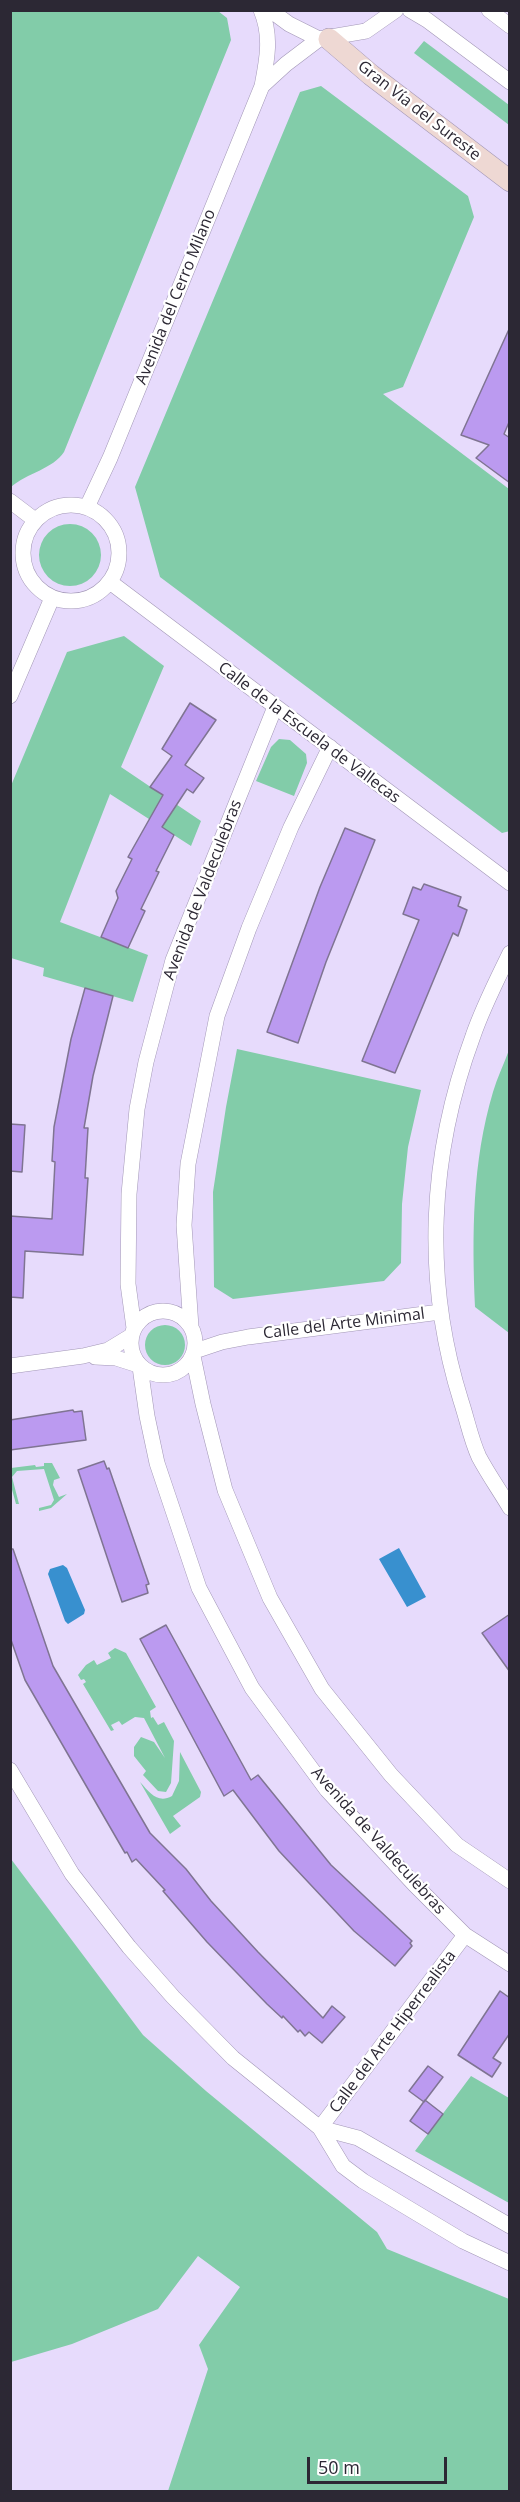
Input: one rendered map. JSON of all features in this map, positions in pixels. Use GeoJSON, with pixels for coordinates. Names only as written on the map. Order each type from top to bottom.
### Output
{"type":"FeatureCollection","features":[{"type":"Feature","properties":{"kind":"street","name":"Avenida del Cerro Milano"},"geometry":{"type":"LineString","coordinates":[[87,507],[110,458],[262,86],[268,54],[267,25],[261,10]]}},
{"type":"Feature","properties":{"kind":"street"},"geometry":{"type":"LineString","coordinates":[[270,10],[288,24],[324,39],[366,31],[396,10]]}},
{"type":"Feature","properties":{"kind":"street"},"geometry":{"type":"LineString","coordinates":[[410,10],[427,20],[510,82]]}},
{"type":"Feature","properties":{"kind":"street"},"geometry":{"type":"LineString","coordinates":[[489,10],[510,26]]}},
{"type":"Feature","properties":{"kind":"street","name":"Avenida del Cerro Milano"},"geometry":{"type":"LineString","coordinates":[[262,86],[286,64],[324,39]]}},
{"type":"Feature","properties":{"kind":"street","name":"Gran Vía del Sureste"},"geometry":{"type":"LineString","coordinates":[[324,39],[510,181]]}},
{"type":"Feature","properties":{"kind":"street"},"geometry":{"type":"LineString","coordinates":[[10,501],[35,520]]}},
{"type":"Feature","properties":{"kind":"street"},"geometry":{"type":"LineString","coordinates":[[74,504],[87,507],[101,514],[111,525],[117,539],[119,554],[117,569],[110,582],[98,593],[84,600],[68,602],[52,598],[34,584],[24,563],[22,548],[27,532],[35,520],[46,511],[60,505],[74,504]]}},
{"type":"Feature","properties":{"kind":"street","name":"Calle de la Escuela de Vallecas"},"geometry":{"type":"LineString","coordinates":[[110,582],[510,883]]}},
{"type":"Feature","properties":{"kind":"street"},"geometry":{"type":"LineString","coordinates":[[10,696],[52,598]]}},
{"type":"Feature","properties":{"kind":"street","name":"Avenida de Valdeculebras"},"geometry":{"type":"LineString","coordinates":[[132,1332],[128,1284],[129,1194],[137,1109],[146,1062],[173,960],[275,707]]}},
{"type":"Feature","properties":{"kind":"street"},"geometry":{"type":"LineString","coordinates":[[330,747],[291,827],[249,928],[217,1016],[188,1164],[184,1225],[186,1283],[194,1354],[202,1404],[225,1490],[270,1598],[322,1689],[391,1775],[457,1845],[510,1881]]}},
{"type":"Feature","properties":{"kind":"street"},"geometry":{"type":"LineString","coordinates":[[510,952],[473,1035],[456,1093],[442,1157],[435,1206],[435,1254],[440,1312],[451,1368],[478,1455],[510,1508]]}},
{"type":"Feature","properties":{"kind":"street"},"geometry":{"type":"LineString","coordinates":[[10,1366],[83,1356],[108,1350],[132,1332],[141,1319],[160,1311],[177,1315],[191,1329]]}},
{"type":"Feature","properties":{"kind":"street","name":"Calle del Arte Minimal"},"geometry":{"type":"LineString","coordinates":[[194,1354],[222,1342],[248,1337],[440,1312]]}},
{"type":"Feature","properties":{"kind":"street","name":"Calle del Arte Minimal"},"geometry":{"type":"LineString","coordinates":[[191,1329],[216,1336],[248,1337]]}},
{"type":"Feature","properties":{"kind":"street"},"geometry":{"type":"LineString","coordinates":[[132,1332],[131,1350],[139,1366]]}},
{"type":"Feature","properties":{"kind":"street"},"geometry":{"type":"LineString","coordinates":[[83,1356],[116,1358],[158,1376],[171,1375],[183,1369],[194,1354]]}},
{"type":"Feature","properties":{"kind":"street","name":"Avenida de Valdeculebras"},"geometry":{"type":"LineString","coordinates":[[139,1366],[157,1463],[199,1588],[252,1688],[327,1790],[414,1884],[465,1935],[510,1964]]}},
{"type":"Feature","properties":{"kind":"street"},"geometry":{"type":"LineString","coordinates":[[10,1770],[72,1874],[129,1947],[173,1997],[233,2058],[320,2128],[343,2166],[363,2181],[463,2241],[510,2262]]}},
{"type":"Feature","properties":{"kind":"street","name":"Calle del Arte Hiperrealista"},"geometry":{"type":"LineString","coordinates":[[320,2128],[465,1935]]}},
{"type":"Feature","properties":{"kind":"street"},"geometry":{"type":"LineString","coordinates":[[320,2128],[358,2138],[510,2226]]}},
{"type":"Feature","properties":{"kind":"green space"},"geometry":{"type":"Polygon","coordinates":[[[11,10],[218,11],[227,18],[231,40],[64,452],[47,467],[11,487],[11,10]]]}},
{"type":"Feature","properties":{"kind":"green space"},"geometry":{"type":"Polygon","coordinates":[[[424,41],[509,105],[509,125],[414,53],[424,41]]]}},
{"type":"Feature","properties":{"kind":"green space"},"geometry":{"type":"Polygon","coordinates":[[[321,86],[468,196],[474,217],[403,387],[383,394],[509,489],[510,831],[502,833],[160,577],[135,487],[300,92],[321,86]]]}},
{"type":"Feature","properties":{"kind":"green space"},"geometry":{"type":"Polygon","coordinates":[[[70,524],[87,529],[92,533],[96,538],[101,555],[96,572],[92,577],[87,581],[70,586],[53,581],[48,577],[44,572],[39,555],[44,538],[48,533],[53,529],[70,524]]]}},
{"type":"Feature","properties":{"kind":"green space"},"geometry":{"type":"Polygon","coordinates":[[[124,636],[164,666],[121,767],[201,821],[191,846],[110,794],[60,922],[148,955],[133,1002],[43,976],[44,968],[11,958],[10,788],[67,652],[124,636]]]}},
{"type":"Feature","properties":{"kind":"green space"},"geometry":{"type":"Polygon","coordinates":[[[279,739],[290,740],[306,754],[307,763],[294,796],[256,781],[271,747],[279,739]]]}},
{"type":"Feature","properties":{"kind":"green space"},"geometry":{"type":"Polygon","coordinates":[[[237,1049],[421,1090],[408,1147],[402,1204],[401,1263],[384,1281],[233,1299],[214,1287],[213,1192],[237,1049]]]}},
{"type":"Feature","properties":{"kind":"green space"},"geometry":{"type":"Polygon","coordinates":[[[509,1050],[509,1333],[475,1307],[474,1226],[477,1172],[486,1118],[496,1082],[509,1050]]]}},
{"type":"Feature","properties":{"kind":"green space"},"geometry":{"type":"Polygon","coordinates":[[[165,1325],[173,1326],[179,1331],[184,1337],[184,1353],[179,1359],[173,1364],[165,1365],[157,1364],[151,1359],[146,1353],[145,1345],[146,1337],[151,1331],[157,1326],[165,1325]]]}},
{"type":"Feature","properties":{"kind":"green space"},"geometry":{"type":"Polygon","coordinates":[[[44,1463],[52,1463],[60,1478],[54,1480],[53,1485],[59,1497],[67,1494],[51,1508],[39,1511],[39,1508],[51,1505],[54,1500],[44,1469],[17,1471],[12,1477],[19,1504],[16,1504],[11,1486],[11,1468],[44,1466],[44,1463]]]}},
{"type":"Feature","properties":{"kind":"green space"},"geometry":{"type":"Polygon","coordinates":[[[115,1648],[126,1653],[156,1707],[150,1711],[151,1718],[153,1717],[158,1725],[164,1722],[174,1741],[171,1783],[166,1792],[158,1791],[143,1775],[146,1771],[134,1756],[134,1747],[141,1737],[154,1742],[165,1758],[144,1718],[135,1717],[122,1725],[119,1721],[111,1725],[114,1730],[111,1731],[83,1684],[86,1682],[78,1675],[86,1665],[94,1660],[97,1665],[111,1658],[108,1653],[115,1648]]]}},
{"type":"Feature","properties":{"kind":"green space"},"geometry":{"type":"Polygon","coordinates":[[[180,1752],[201,1792],[200,1797],[173,1816],[181,1826],[170,1834],[140,1782],[158,1798],[172,1796],[179,1781],[180,1752]]]}},
{"type":"Feature","properties":{"kind":"green space"},"geometry":{"type":"Polygon","coordinates":[[[11,1859],[143,2035],[206,2091],[377,2232],[387,2249],[509,2299],[509,2491],[168,2491],[208,2369],[199,2345],[240,2287],[198,2256],[158,2309],[72,2344],[11,2362],[11,1859]]]}},
{"type":"Feature","properties":{"kind":"green space"},"geometry":{"type":"Polygon","coordinates":[[[471,2076],[509,2098],[509,2203],[415,2151],[471,2076]]]}},
{"type":"Feature","properties":{"kind":"water"},"geometry":{"type":"Polygon","coordinates":[[[399,1548],[426,1597],[407,1607],[379,1559],[399,1548]]]}},
{"type":"Feature","properties":{"kind":"water"},"geometry":{"type":"Polygon","coordinates":[[[63,1565],[67,1568],[85,1610],[84,1614],[68,1624],[48,1574],[50,1569],[63,1565]]]}},
{"type":"Feature","properties":{"kind":"building"},"geometry":{"type":"Polygon","coordinates":[[[510,327],[510,420],[504,434],[510,438],[510,483],[476,458],[489,445],[461,435],[510,327]]]}},
{"type":"Feature","properties":{"kind":"building"},"geometry":{"type":"Polygon","coordinates":[[[190,703],[216,720],[185,765],[204,778],[193,793],[187,789],[162,827],[174,835],[156,871],[159,872],[141,909],[145,911],[128,948],[101,937],[118,898],[116,891],[132,859],[128,857],[163,795],[150,787],[172,756],[162,749],[190,703]]]}},
{"type":"Feature","properties":{"kind":"building"},"geometry":{"type":"Polygon","coordinates":[[[345,828],[375,840],[326,962],[298,1043],[267,1032],[320,887],[345,828]]]}},
{"type":"Feature","properties":{"kind":"building"},"geometry":{"type":"Polygon","coordinates":[[[424,884],[461,897],[458,906],[467,910],[458,936],[453,933],[395,1073],[362,1061],[419,920],[403,914],[413,887],[421,890],[424,884]]]}},
{"type":"Feature","properties":{"kind":"building"},"geometry":{"type":"Polygon","coordinates":[[[85,988],[113,996],[93,1076],[84,1128],[88,1128],[85,1178],[88,1178],[83,1255],[25,1251],[23,1298],[10,1297],[10,1216],[52,1219],[54,1127],[71,1039],[85,988]]]}},
{"type":"Feature","properties":{"kind":"building"},"geometry":{"type":"Polygon","coordinates":[[[10,1124],[25,1125],[22,1172],[10,1171],[10,1124]]]}},
{"type":"Feature","properties":{"kind":"building"},"geometry":{"type":"Polygon","coordinates":[[[73,1410],[74,1412],[82,1411],[86,1440],[10,1450],[10,1420],[73,1410]]]}},
{"type":"Feature","properties":{"kind":"building"},"geometry":{"type":"Polygon","coordinates":[[[104,1461],[107,1469],[109,1468],[149,1584],[146,1585],[148,1593],[122,1602],[78,1470],[104,1461]]]}},
{"type":"Feature","properties":{"kind":"building"},"geometry":{"type":"Polygon","coordinates":[[[10,1549],[13,1549],[53,1666],[150,1833],[186,1869],[211,1901],[258,1952],[323,2018],[332,2006],[345,2017],[322,2043],[309,2032],[305,2036],[300,2030],[298,2032],[283,2016],[282,2018],[267,2004],[207,1942],[163,1891],[165,1890],[136,1859],[132,1862],[127,1852],[125,1853],[25,1680],[10,1637],[10,1549]]]}},
{"type":"Feature","properties":{"kind":"building"},"geometry":{"type":"Polygon","coordinates":[[[510,1614],[510,1672],[482,1633],[510,1614]]]}},
{"type":"Feature","properties":{"kind":"building"},"geometry":{"type":"Polygon","coordinates":[[[166,1625],[251,1780],[258,1775],[331,1865],[412,1941],[410,1943],[412,1946],[395,1966],[354,1931],[279,1851],[233,1790],[224,1796],[140,1639],[166,1625]]]}},
{"type":"Feature","properties":{"kind":"building"},"geometry":{"type":"Polygon","coordinates":[[[500,1991],[510,1998],[510,2033],[493,2058],[501,2063],[492,2077],[458,2055],[500,1991]]]}},
{"type":"Feature","properties":{"kind":"building"},"geometry":{"type":"Polygon","coordinates":[[[428,2066],[443,2077],[424,2102],[409,2091],[428,2066]]]}},
{"type":"Feature","properties":{"kind":"building"},"geometry":{"type":"Polygon","coordinates":[[[425,2100],[443,2114],[428,2134],[410,2121],[425,2100]]]}}]}
